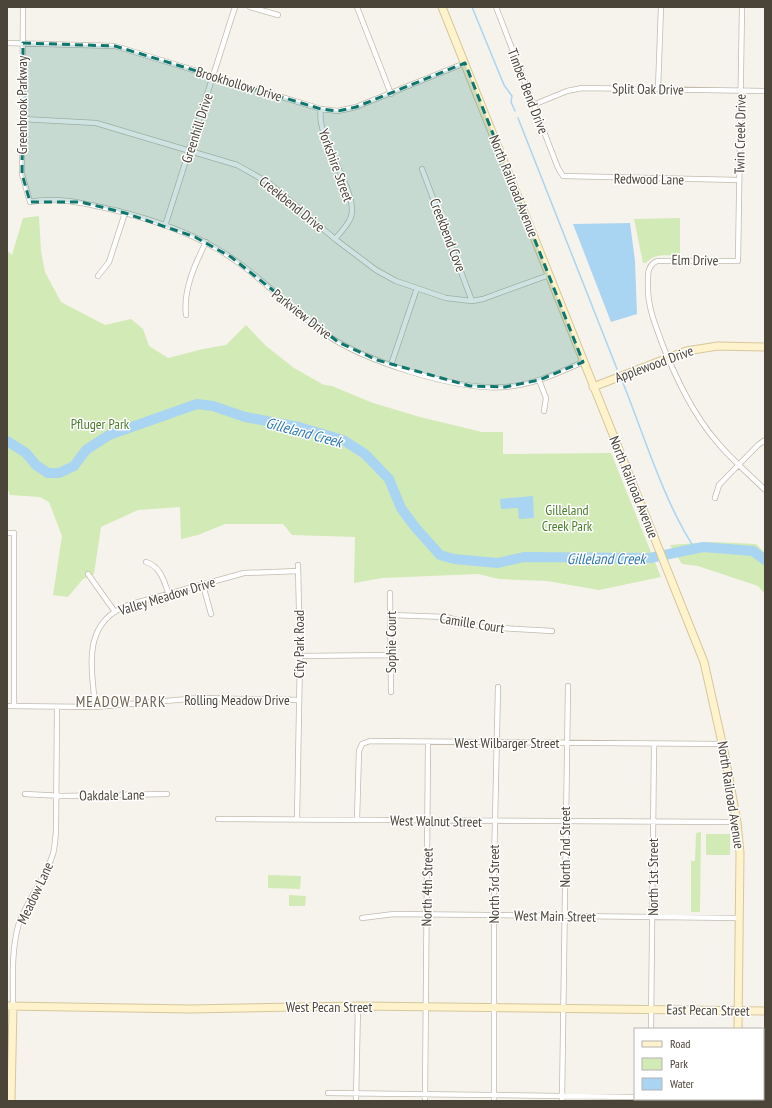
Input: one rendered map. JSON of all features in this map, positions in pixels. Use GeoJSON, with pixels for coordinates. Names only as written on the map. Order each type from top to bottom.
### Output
{"type":"FeatureCollection","features":[{"type":"Feature","properties":{"kind":"street","name":"Greenhill Drive"},"geometry":{"type":"LineString","coordinates":[[165,226],[235,7]]}},
{"type":"Feature","properties":{"kind":"street"},"geometry":{"type":"LineString","coordinates":[[250,7],[278,15]]}},
{"type":"Feature","properties":{"kind":"street"},"geometry":{"type":"LineString","coordinates":[[357,7],[391,94]]}},
{"type":"Feature","properties":{"kind":"street","name":"North Railroad Avenue"},"geometry":{"type":"LineString","coordinates":[[442,7],[704,662],[723,744],[737,822],[740,853],[738,1028]]}},
{"type":"Feature","properties":{"kind":"street","name":"Timber Bend Drive"},"geometry":{"type":"LineString","coordinates":[[496,7],[561,174]]}},
{"type":"Feature","properties":{"kind":"street"},"geometry":{"type":"LineString","coordinates":[[658,89],[661,7]]}},
{"type":"Feature","properties":{"kind":"street","name":"Twin Creek Drive"},"geometry":{"type":"LineString","coordinates":[[738,261],[742,7]]}},
{"type":"Feature","properties":{"kind":"street","name":"Greenbrook Parkway"},"geometry":{"type":"LineString","coordinates":[[23,8],[22,174],[30,202]]}},
{"type":"Feature","properties":{"kind":"street","name":"Brookhollow Drive"},"geometry":{"type":"LineString","coordinates":[[7,43],[115,46],[321,109],[347,110],[391,94],[465,63]]}},
{"type":"Feature","properties":{"kind":"street","name":"Split Oak Drive"},"geometry":{"type":"LineString","coordinates":[[534,105],[567,92],[582,88],[765,92]]}},
{"type":"Feature","properties":{"kind":"street","name":"Yorkshire Street"},"geometry":{"type":"LineString","coordinates":[[321,109],[321,126],[348,194],[352,208],[350,219],[335,239]]}},
{"type":"Feature","properties":{"kind":"street","name":"Creekbend Drive"},"geometry":{"type":"LineString","coordinates":[[22,119],[96,123],[237,165],[269,183],[335,239],[376,270],[417,288],[446,298],[472,301],[497,295],[549,275]]}},
{"type":"Feature","properties":{"kind":"street","name":"Creekbend Cove"},"geometry":{"type":"LineString","coordinates":[[422,170],[472,301]]}},
{"type":"Feature","properties":{"kind":"street","name":"Redwood Lane"},"geometry":{"type":"LineString","coordinates":[[561,174],[566,178],[739,180]]}},
{"type":"Feature","properties":{"kind":"street","name":"Parkview Drive"},"geometry":{"type":"LineString","coordinates":[[30,202],[37,200],[81,202],[124,213],[165,226],[206,242],[236,262],[312,324],[338,342],[366,356],[391,365],[470,386],[505,387],[539,380],[583,362]]}},
{"type":"Feature","properties":{"kind":"street"},"geometry":{"type":"LineString","coordinates":[[98,276],[109,262],[124,213]]}},
{"type":"Feature","properties":{"kind":"street"},"geometry":{"type":"LineString","coordinates":[[186,315],[185,299],[188,288],[196,263],[206,242]]}},
{"type":"Feature","properties":{"kind":"street","name":"Elm Drive"},"geometry":{"type":"LineString","coordinates":[[668,358],[649,308],[648,271],[653,263],[662,260],[738,261]]}},
{"type":"Feature","properties":{"kind":"street"},"geometry":{"type":"LineString","coordinates":[[391,365],[417,288]]}},
{"type":"Feature","properties":{"kind":"street","name":"Applewood Drive"},"geometry":{"type":"LineString","coordinates":[[593,387],[668,358],[699,348],[765,347]]}},
{"type":"Feature","properties":{"kind":"street"},"geometry":{"type":"LineString","coordinates":[[668,358],[680,385],[704,425],[717,442],[765,490]]}},
{"type":"Feature","properties":{"kind":"street"},"geometry":{"type":"LineString","coordinates":[[539,380],[546,398],[544,411]]}},
{"type":"Feature","properties":{"kind":"street"},"geometry":{"type":"LineString","coordinates":[[715,498],[719,485],[738,464],[765,440]]}},
{"type":"Feature","properties":{"kind":"street"},"geometry":{"type":"LineString","coordinates":[[7,533],[14,533],[14,706]]}},
{"type":"Feature","properties":{"kind":"street"},"geometry":{"type":"LineString","coordinates":[[146,562],[155,566],[159,571],[169,594]]}},
{"type":"Feature","properties":{"kind":"street","name":"City Park Road"},"geometry":{"type":"LineString","coordinates":[[297,819],[300,656],[298,565]]}},
{"type":"Feature","properties":{"kind":"street","name":"Valley Meadow Drive"},"geometry":{"type":"LineString","coordinates":[[95,707],[91,662],[92,644],[95,634],[108,616],[128,605],[248,572],[298,571]]}},
{"type":"Feature","properties":{"kind":"street"},"geometry":{"type":"LineString","coordinates":[[88,574],[115,612]]}},
{"type":"Feature","properties":{"kind":"street"},"geometry":{"type":"LineString","coordinates":[[203,585],[211,614]]}},
{"type":"Feature","properties":{"kind":"street","name":"Sophie Court"},"geometry":{"type":"LineString","coordinates":[[390,593],[391,692]]}},
{"type":"Feature","properties":{"kind":"street","name":"Camille Court"},"geometry":{"type":"LineString","coordinates":[[391,616],[446,616],[482,627],[552,631]]}},
{"type":"Feature","properties":{"kind":"street"},"geometry":{"type":"LineString","coordinates":[[300,656],[391,655]]}},
{"type":"Feature","properties":{"kind":"street","name":"North 2nd Street"},"geometry":{"type":"LineString","coordinates":[[562,1099],[568,686]]}},
{"type":"Feature","properties":{"kind":"street","name":"North 3rd Street"},"geometry":{"type":"LineString","coordinates":[[494,1098],[493,1008],[498,687]]}},
{"type":"Feature","properties":{"kind":"street","name":"Rolling Meadow Drive"},"geometry":{"type":"LineString","coordinates":[[7,706],[57,708],[95,707],[200,698],[299,700]]}},
{"type":"Feature","properties":{"kind":"street","name":"Meadow Lane"},"geometry":{"type":"LineString","coordinates":[[10,1006],[14,947],[20,923],[31,898],[44,876],[54,852],[57,708]]}},
{"type":"Feature","properties":{"kind":"street","name":"West Wilbarger Street"},"geometry":{"type":"LineString","coordinates":[[357,819],[359,751],[362,744],[370,741],[723,744]]}},
{"type":"Feature","properties":{"kind":"street","name":"North 4th Street"},"geometry":{"type":"LineString","coordinates":[[425,1101],[428,742]]}},
{"type":"Feature","properties":{"kind":"street","name":"North 1st Street"},"geometry":{"type":"LineString","coordinates":[[651,1028],[654,744]]}},
{"type":"Feature","properties":{"kind":"street","name":"Oakdale Lane"},"geometry":{"type":"LineString","coordinates":[[25,794],[56,796],[167,794]]}},
{"type":"Feature","properties":{"kind":"street","name":"West Walnut Street"},"geometry":{"type":"LineString","coordinates":[[218,819],[737,822]]}},
{"type":"Feature","properties":{"kind":"street","name":"West Main Street"},"geometry":{"type":"LineString","coordinates":[[362,918],[394,914],[739,918]]}},
{"type":"Feature","properties":{"kind":"street"},"geometry":{"type":"LineString","coordinates":[[10,1006],[11,1101]]}},
{"type":"Feature","properties":{"kind":"street","name":"West Pecan Street"},"geometry":{"type":"LineString","coordinates":[[10,1006],[190,1008],[358,1006],[651,1010]]}},
{"type":"Feature","properties":{"kind":"street"},"geometry":{"type":"LineString","coordinates":[[356,1101],[358,1006]]}},
{"type":"Feature","properties":{"kind":"street","name":"East Pecan Street"},"geometry":{"type":"LineString","coordinates":[[651,1010],[765,1011]]}},
{"type":"Feature","properties":{"kind":"street"},"geometry":{"type":"LineString","coordinates":[[328,1093],[562,1099],[634,1097]]}},
{"type":"Feature","properties":{"kind":"highlighted area"},"geometry":{"type":"Polygon","coordinates":[[[23,43],[115,46],[321,109],[338,111],[356,107],[465,63],[583,362],[539,380],[505,387],[470,386],[377,360],[338,342],[231,257],[195,237],[125,213],[81,202],[30,202],[22,174],[23,43]]]}},
{"type":"Feature","properties":{"kind":"green space","name":"Pfluger Park"},"geometry":{"type":"Polygon","coordinates":[[[39,216],[41,251],[45,272],[61,302],[105,325],[131,319],[143,329],[149,346],[168,358],[226,345],[246,325],[266,346],[294,368],[324,385],[332,386],[373,403],[420,417],[482,432],[503,432],[503,454],[611,453],[661,577],[599,590],[547,581],[499,579],[478,574],[382,578],[354,583],[355,537],[292,535],[283,524],[225,524],[198,535],[181,539],[180,507],[138,510],[101,527],[94,574],[83,579],[68,597],[53,595],[62,536],[49,502],[40,497],[10,495],[7,487],[7,251],[12,255],[23,218],[39,216]]]}},
{"type":"Feature","properties":{"kind":"green space"},"geometry":{"type":"Polygon","coordinates":[[[680,218],[680,256],[657,256],[646,263],[643,263],[634,219],[680,218]]]}},
{"type":"Feature","properties":{"kind":"green space"},"geometry":{"type":"Polygon","coordinates":[[[712,542],[756,544],[765,553],[765,594],[758,586],[698,566],[682,564],[670,545],[712,542]]]}},
{"type":"Feature","properties":{"kind":"green space"},"geometry":{"type":"Polygon","coordinates":[[[701,832],[700,912],[691,912],[691,861],[695,861],[696,833],[701,832]]]}},
{"type":"Feature","properties":{"kind":"green space"},"geometry":{"type":"Polygon","coordinates":[[[706,834],[730,834],[730,855],[706,855],[706,834]]]}},
{"type":"Feature","properties":{"kind":"green space"},"geometry":{"type":"Polygon","coordinates":[[[268,875],[301,876],[300,889],[268,888],[268,875]]]}},
{"type":"Feature","properties":{"kind":"green space"},"geometry":{"type":"Polygon","coordinates":[[[289,895],[306,896],[305,906],[289,906],[289,895]]]}},
{"type":"Feature","properties":{"kind":"water"},"geometry":{"type":"Polygon","coordinates":[[[630,223],[635,261],[637,314],[611,322],[573,224],[630,223]]]}},
{"type":"Feature","properties":{"kind":"water"},"geometry":{"type":"Polygon","coordinates":[[[533,496],[534,518],[519,519],[518,508],[501,509],[500,499],[533,496]]]}},
{"type":"Feature","properties":{"kind":"waterway"},"geometry":{"type":"LineString","coordinates":[[472,7],[504,85],[512,96],[511,102],[515,111]]}},
{"type":"Feature","properties":{"kind":"waterway"},"geometry":{"type":"LineString","coordinates":[[518,118],[617,369]]}},
{"type":"Feature","properties":{"kind":"waterway"},"geometry":{"type":"LineString","coordinates":[[623,383],[664,490],[684,531],[695,549]]}},
{"type":"Feature","properties":{"kind":"waterway","name":"Gilleland Creek"},"geometry":{"type":"LineString","coordinates":[[7,441],[26,453],[36,465],[48,473],[59,473],[74,466],[86,450],[109,435],[197,404],[213,406],[245,417],[299,427],[343,440],[365,454],[389,479],[401,508],[415,527],[440,555],[454,559],[498,563],[524,557],[650,558],[703,547],[753,551],[765,560]]}},
{"type":"Feature","properties":{"kind":"district","name":"MEADOW PARK"},"geometry":{"type":"Point","coordinates":[121,701]}},
{"type":"Feature","properties":{"kind":"park label","name":"Gilleland Creek Park"},"geometry":{"type":"Point","coordinates":[567,518]}}]}
